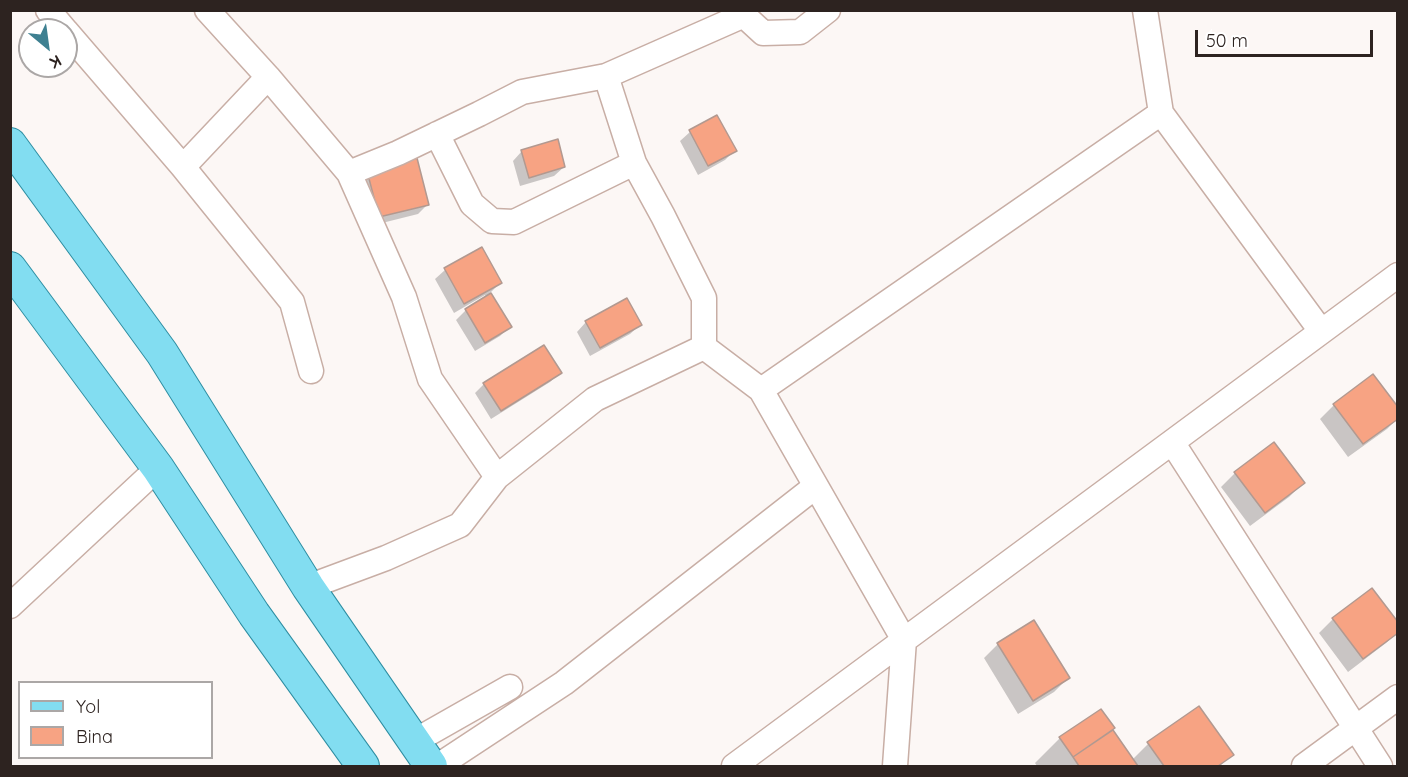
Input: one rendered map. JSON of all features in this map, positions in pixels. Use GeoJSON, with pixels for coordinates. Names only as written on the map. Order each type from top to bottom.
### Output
{"type":"FeatureCollection","features":[{"type":"Feature","properties":{"kind":"main road"},"geometry":{"type":"LineString","coordinates":[[10,144],[162,353],[308,587],[431,766]]}},
{"type":"Feature","properties":{"kind":"main road"},"geometry":{"type":"LineString","coordinates":[[10,268],[158,468],[254,614],[363,766]]}},
{"type":"Feature","properties":{"kind":"street"},"geometry":{"type":"LineString","coordinates":[[207,10],[268,77],[349,173],[404,297],[430,379],[497,477]]}},
{"type":"Feature","properties":{"kind":"street"},"geometry":{"type":"LineString","coordinates":[[349,173],[437,134],[522,92],[606,76],[740,13],[763,33],[800,32],[828,10]]}},
{"type":"Feature","properties":{"kind":"street"},"geometry":{"type":"LineString","coordinates":[[1145,10],[1161,112],[1321,331]]}},
{"type":"Feature","properties":{"kind":"street"},"geometry":{"type":"LineString","coordinates":[[78,45],[183,167],[291,302],[311,370]]}},
{"type":"Feature","properties":{"kind":"street"},"geometry":{"type":"LineString","coordinates":[[606,76],[634,164],[704,298],[704,347]]}},
{"type":"Feature","properties":{"kind":"street"},"geometry":{"type":"LineString","coordinates":[[183,167],[268,77]]}},
{"type":"Feature","properties":{"kind":"street"},"geometry":{"type":"LineString","coordinates":[[761,390],[1161,112]]}},
{"type":"Feature","properties":{"kind":"street"},"geometry":{"type":"LineString","coordinates":[[437,134],[472,204],[492,221],[514,222],[634,164]]}},
{"type":"Feature","properties":{"kind":"street"},"geometry":{"type":"LineString","coordinates":[[734,766],[1398,275]]}},
{"type":"Feature","properties":{"kind":"street"},"geometry":{"type":"LineString","coordinates":[[704,347],[761,390],[904,640],[895,766]]}},
{"type":"Feature","properties":{"kind":"street"},"geometry":{"type":"LineString","coordinates":[[308,587],[386,558],[460,525],[497,477],[595,399],[704,347]]}},
{"type":"Feature","properties":{"kind":"street"},"geometry":{"type":"LineString","coordinates":[[1172,442],[1380,766]]}},
{"type":"Feature","properties":{"kind":"street"},"geometry":{"type":"LineString","coordinates":[[10,606],[158,468]]}},
{"type":"Feature","properties":{"kind":"street"},"geometry":{"type":"LineString","coordinates":[[438,766],[564,683],[816,486]]}},
{"type":"Feature","properties":{"kind":"street"},"geometry":{"type":"LineString","coordinates":[[414,741],[510,687]]}},
{"type":"Feature","properties":{"kind":"street"},"geometry":{"type":"LineString","coordinates":[[1304,766],[1398,697]]}},
{"type":"Feature","properties":{"kind":"building"},"geometry":{"type":"Polygon","coordinates":[[[717,115],[737,151],[708,166],[689,130],[717,115]]]}},
{"type":"Feature","properties":{"kind":"building"},"geometry":{"type":"Polygon","coordinates":[[[558,139],[565,167],[529,178],[521,150],[558,139]]]}},
{"type":"Feature","properties":{"kind":"building"},"geometry":{"type":"Polygon","coordinates":[[[417,158],[429,205],[379,217],[367,171],[417,158]]]}},
{"type":"Feature","properties":{"kind":"building"},"geometry":{"type":"Polygon","coordinates":[[[482,247],[502,283],[464,304],[444,268],[482,247]]]}},
{"type":"Feature","properties":{"kind":"building"},"geometry":{"type":"Polygon","coordinates":[[[491,293],[512,327],[485,343],[465,309],[491,293]]]}},
{"type":"Feature","properties":{"kind":"building"},"geometry":{"type":"Polygon","coordinates":[[[627,298],[642,325],[600,348],[585,321],[627,298]]]}},
{"type":"Feature","properties":{"kind":"building"},"geometry":{"type":"Polygon","coordinates":[[[544,345],[562,373],[501,411],[483,383],[544,345]]]}},
{"type":"Feature","properties":{"kind":"building"},"geometry":{"type":"Polygon","coordinates":[[[1373,374],[1398,407],[1398,419],[1363,444],[1333,404],[1373,374]]]}},
{"type":"Feature","properties":{"kind":"building"},"geometry":{"type":"Polygon","coordinates":[[[1274,442],[1305,483],[1265,513],[1234,472],[1274,442]]]}},
{"type":"Feature","properties":{"kind":"building"},"geometry":{"type":"Polygon","coordinates":[[[1372,588],[1398,622],[1398,633],[1363,659],[1332,618],[1372,588]]]}},
{"type":"Feature","properties":{"kind":"building"},"geometry":{"type":"Polygon","coordinates":[[[1034,620],[1070,678],[1033,701],[997,643],[1034,620]]]}},
{"type":"Feature","properties":{"kind":"building"},"geometry":{"type":"Polygon","coordinates":[[[1199,706],[1234,755],[1218,766],[1164,766],[1147,742],[1199,706]]]}},
{"type":"Feature","properties":{"kind":"building"},"geometry":{"type":"Polygon","coordinates":[[[1101,709],[1115,728],[1073,757],[1059,737],[1101,709]]]}},
{"type":"Feature","properties":{"kind":"building"},"geometry":{"type":"Polygon","coordinates":[[[1113,730],[1138,766],[1079,766],[1073,757],[1113,730]]]}}]}
